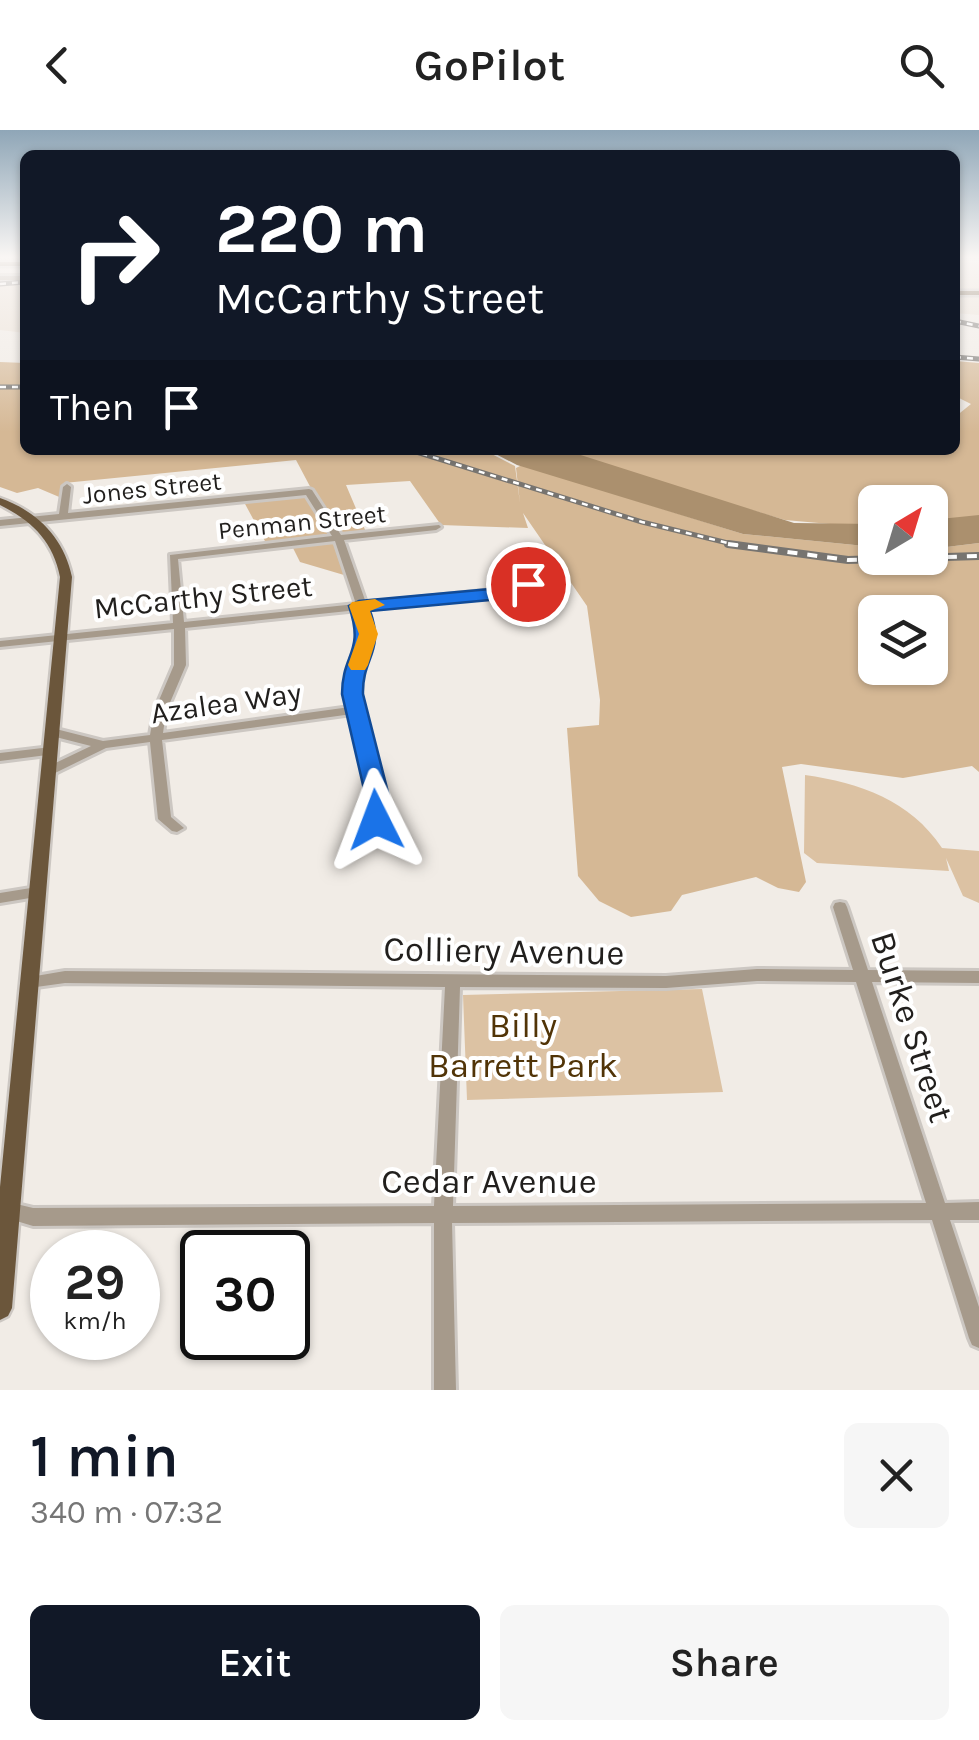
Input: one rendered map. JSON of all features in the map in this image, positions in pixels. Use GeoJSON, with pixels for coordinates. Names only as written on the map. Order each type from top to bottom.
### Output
{"type":"FeatureCollection","features":[{"type":"Feature","properties":{"kind":"main road"},"geometry":{"type":"LineString","coordinates":[[0,501],[33,520],[54,540],[64,564],[62,636],[5,1210],[0,1308]]}},
{"type":"Feature","properties":{"kind":"street"},"geometry":{"type":"LineString","coordinates":[[63,518],[67,487]]}},
{"type":"Feature","properties":{"kind":"street","name":"Jones Street"},"geometry":{"type":"LineString","coordinates":[[0,523],[309,492],[339,540]]}},
{"type":"Feature","properties":{"kind":"street","name":"Penman Street"},"geometry":{"type":"LineString","coordinates":[[179,624],[173,557],[436,527]]}},
{"type":"Feature","properties":{"kind":"street"},"geometry":{"type":"LineString","coordinates":[[339,540],[368,634],[352,682],[381,812],[376,820]]}},
{"type":"Feature","properties":{"kind":"street","name":"McCarthy Street"},"geometry":{"type":"LineString","coordinates":[[0,644],[490,594],[528,584],[531,578],[523,553]]}},
{"type":"Feature","properties":{"kind":"street"},"geometry":{"type":"LineString","coordinates":[[177,828],[165,818],[156,737],[163,702],[180,664],[179,624]]}},
{"type":"Feature","properties":{"kind":"street","name":"Azalea Way"},"geometry":{"type":"LineString","coordinates":[[48,771],[103,745],[356,710]]}},
{"type":"Feature","properties":{"kind":"street","name":"Azalea Way"},"geometry":{"type":"LineString","coordinates":[[52,732],[103,745]]}},
{"type":"Feature","properties":{"kind":"street"},"geometry":{"type":"LineString","coordinates":[[0,758],[50,751]]}},
{"type":"Feature","properties":{"kind":"street"},"geometry":{"type":"LineString","coordinates":[[0,898],[38,892]]}},
{"type":"Feature","properties":{"kind":"street","name":"Burke Street"},"geometry":{"type":"LineString","coordinates":[[840,907],[979,1338]]}},
{"type":"Feature","properties":{"kind":"street","name":"Colliery Avenue"},"geometry":{"type":"LineString","coordinates":[[29,982],[65,977],[666,982],[757,975],[979,977]]}},
{"type":"Feature","properties":{"kind":"street"},"geometry":{"type":"LineString","coordinates":[[445,1390],[443,1213],[453,980]]}},
{"type":"Feature","properties":{"kind":"street","name":"Cedar Avenue"},"geometry":{"type":"LineString","coordinates":[[5,1210],[33,1217],[979,1211]]}},
{"type":"Feature","properties":{"kind":"shaded area"},"geometry":{"type":"Polygon","coordinates":[[[0,315],[20,315],[20,332],[0,330],[0,315]]]}},
{"type":"Feature","properties":{"kind":"shaded area"},"geometry":{"type":"Polygon","coordinates":[[[960,361],[979,363],[979,520],[948,525],[948,485],[858,485],[858,526],[785,520],[565,455],[960,455],[960,413],[971,404],[960,398],[960,361]]]}},
{"type":"Feature","properties":{"kind":"shaded area"},"geometry":{"type":"Polygon","coordinates":[[[0,362],[20,363],[20,455],[494,455],[515,466],[520,503],[516,468],[522,465],[743,534],[858,545],[858,575],[948,575],[948,547],[979,543],[979,772],[972,766],[903,778],[801,764],[782,767],[806,882],[799,892],[778,888],[756,877],[682,895],[671,911],[631,917],[599,901],[578,876],[567,728],[599,725],[600,700],[587,606],[523,513],[528,528],[441,525],[410,481],[346,485],[366,532],[331,537],[344,575],[300,562],[290,542],[266,543],[244,502],[314,494],[296,460],[64,483],[64,499],[38,488],[17,493],[0,487],[0,362]]]}},
{"type":"Feature","properties":{"kind":"shaded area"},"geometry":{"type":"Polygon","coordinates":[[[498,455],[581,455],[794,523],[858,524],[858,545],[743,534],[517,465],[498,455]]]}},
{"type":"Feature","properties":{"kind":"shaded area"},"geometry":{"type":"Polygon","coordinates":[[[979,515],[979,543],[948,547],[948,518],[979,515]]]}},
{"type":"Feature","properties":{"kind":"green space"},"geometry":{"type":"Polygon","coordinates":[[[805,775],[882,796],[915,817],[942,848],[979,851],[979,903],[963,896],[946,858],[949,871],[817,863],[804,853],[805,775]]]}},
{"type":"Feature","properties":{"kind":"green space","name":"Billy Barrett Park"},"geometry":{"type":"Polygon","coordinates":[[[702,989],[723,1092],[467,1100],[463,995],[702,989]]]}},
{"type":"Feature","properties":{"kind":"railway"},"geometry":{"type":"LineString","coordinates":[[960,322],[979,326]]}},
{"type":"Feature","properties":{"kind":"railway"},"geometry":{"type":"LineString","coordinates":[[960,357],[979,359]]}},
{"type":"Feature","properties":{"kind":"railway"},"geometry":{"type":"LineString","coordinates":[[0,387],[20,387]]}},
{"type":"Feature","properties":{"kind":"railway"},"geometry":{"type":"LineString","coordinates":[[426,455],[642,522],[736,545]]}},
{"type":"Feature","properties":{"kind":"railway"},"geometry":{"type":"LineString","coordinates":[[728,544],[736,545]]}},
{"type":"Feature","properties":{"kind":"railway"},"geometry":{"type":"LineString","coordinates":[[736,545],[848,560],[979,556]]}},
{"type":"Feature","properties":{"kind":"slow traffic"},"geometry":{"type":"LineString","coordinates":[[358,665],[368,634],[359,606],[375,605]]}},
{"type":"Feature","properties":{"kind":"route"},"geometry":{"type":"LineString","coordinates":[[376,820],[381,812],[352,682],[368,634],[359,606],[515,591],[528,584]]}}]}
